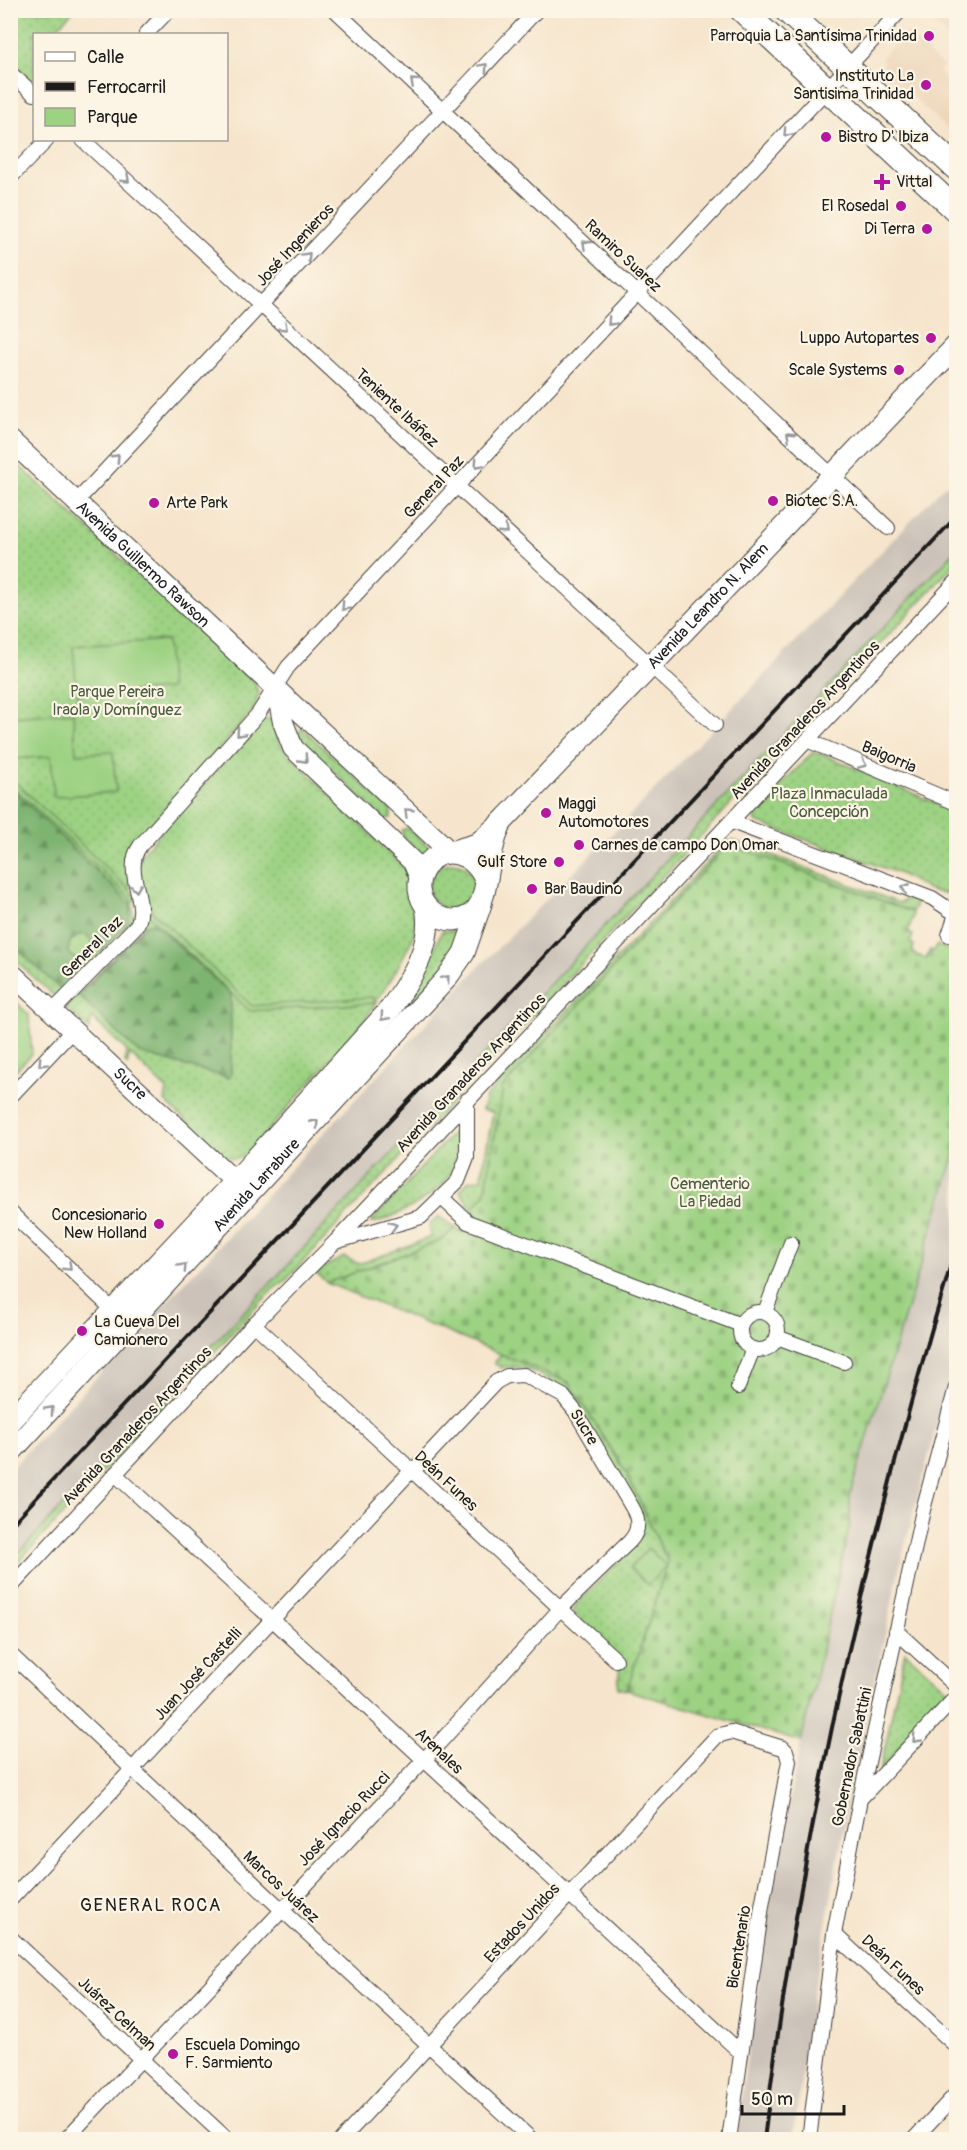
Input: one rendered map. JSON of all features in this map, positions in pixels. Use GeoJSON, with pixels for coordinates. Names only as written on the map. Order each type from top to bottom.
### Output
{"type":"FeatureCollection","features":[{"type":"Feature","properties":{"kind":"highway"},"geometry":{"type":"LineString","coordinates":[[742,10],[957,210]]}},
{"type":"Feature","properties":{"kind":"highway"},"geometry":{"type":"LineString","coordinates":[[786,10],[957,168]]}},
{"type":"Feature","properties":{"kind":"main road","name":"Avenida Leandro N. Alem"},"geometry":{"type":"LineString","coordinates":[[450,852],[477,844],[503,821],[957,346]]}},
{"type":"Feature","properties":{"kind":"main road","name":"Avenida Guillermo Rawson"},"geometry":{"type":"LineString","coordinates":[[10,440],[450,852]]}},
{"type":"Feature","properties":{"kind":"main road"},"geometry":{"type":"LineString","coordinates":[[276,687],[283,722],[293,748],[413,862],[420,878],[419,893],[426,907],[438,917],[454,920],[469,915],[481,904],[486,889],[485,880],[491,846],[503,821]]}},
{"type":"Feature","properties":{"kind":"main road"},"geometry":{"type":"LineString","coordinates":[[420,878],[432,859],[450,852],[469,857],[476,863],[485,880]]}},
{"type":"Feature","properties":{"kind":"main road","name":"Avenida Larrabure"},"geometry":{"type":"LineString","coordinates":[[10,1421],[114,1311],[242,1188],[446,979],[464,953],[481,904]]}},
{"type":"Feature","properties":{"kind":"main road","name":"Avenida Larrabure"},"geometry":{"type":"LineString","coordinates":[[10,1453],[242,1188],[391,1008],[405,987],[423,950],[429,929],[426,907]]}},
{"type":"Feature","properties":{"kind":"main road","name":"Sucre"},"geometry":{"type":"LineString","coordinates":[[10,972],[242,1188]]}},
{"type":"Feature","properties":{"kind":"street"},"geometry":{"type":"LineString","coordinates":[[147,33],[169,10]]}},
{"type":"Feature","properties":{"kind":"street","name":"Ramiro Suarez"},"geometry":{"type":"LineString","coordinates":[[334,10],[444,110],[888,528]]}},
{"type":"Feature","properties":{"kind":"street","name":"José Ingenieros"},"geometry":{"type":"LineString","coordinates":[[76,501],[537,10]]}},
{"type":"Feature","properties":{"kind":"street","name":"General Paz"},"geometry":{"type":"LineString","coordinates":[[53,1011],[137,925],[140,914],[133,864],[140,846],[258,714],[288,667],[901,10]]}},
{"type":"Feature","properties":{"kind":"street"},"geometry":{"type":"LineString","coordinates":[[10,73],[33,93]]}},
{"type":"Feature","properties":{"kind":"street"},"geometry":{"type":"LineString","coordinates":[[10,178],[46,141]]}},
{"type":"Feature","properties":{"kind":"street","name":"Teniente Ibáñez"},"geometry":{"type":"LineString","coordinates":[[84,141],[715,725]]}},
{"type":"Feature","properties":{"kind":"street","name":"Avenida Granaderos Argentinos"},"geometry":{"type":"LineString","coordinates":[[10,1588],[254,1324],[336,1241],[957,582]]}},
{"type":"Feature","properties":{"kind":"street","name":"Baigorria"},"geometry":{"type":"LineString","coordinates":[[809,741],[957,804]]}},
{"type":"Feature","properties":{"kind":"street"},"geometry":{"type":"LineString","coordinates":[[732,822],[932,898],[957,914],[949,935]]}},
{"type":"Feature","properties":{"kind":"street"},"geometry":{"type":"LineString","coordinates":[[10,1097],[73,1030]]}},
{"type":"Feature","properties":{"kind":"street"},"geometry":{"type":"LineString","coordinates":[[336,1241],[412,1221],[421,1217],[442,1198],[463,1171],[467,1143],[467,1100]]}},
{"type":"Feature","properties":{"kind":"street"},"geometry":{"type":"LineString","coordinates":[[442,1198],[468,1222],[741,1325]]}},
{"type":"Feature","properties":{"kind":"street"},"geometry":{"type":"LineString","coordinates":[[10,1212],[114,1311]]}},
{"type":"Feature","properties":{"kind":"street"},"geometry":{"type":"LineString","coordinates":[[765,1312],[791,1243]]}},
{"type":"Feature","properties":{"kind":"street"},"geometry":{"type":"LineString","coordinates":[[765,1312],[775,1319],[777,1337],[770,1347],[753,1349],[741,1336],[741,1325],[750,1313],[765,1312]]}},
{"type":"Feature","properties":{"kind":"street","name":"Deán Funes"},"geometry":{"type":"LineString","coordinates":[[254,1324],[616,1660]]}},
{"type":"Feature","properties":{"kind":"street"},"geometry":{"type":"LineString","coordinates":[[777,1337],[844,1362]]}},
{"type":"Feature","properties":{"kind":"street"},"geometry":{"type":"LineString","coordinates":[[738,1387],[753,1349]]}},
{"type":"Feature","properties":{"kind":"street","name":"Sucre"},"geometry":{"type":"LineString","coordinates":[[501,1378],[524,1375],[563,1396],[575,1411],[637,1519]]}},
{"type":"Feature","properties":{"kind":"street","name":"Juan José Castelli"},"geometry":{"type":"LineString","coordinates":[[10,1900],[501,1378]]}},
{"type":"Feature","properties":{"kind":"street","name":"Gobernador Sabattini"},"geometry":{"type":"LineString","coordinates":[[808,2139],[834,1934],[860,1799],[923,1510],[957,1387]]}},
{"type":"Feature","properties":{"kind":"street","name":"Arenales"},"geometry":{"type":"LineString","coordinates":[[115,1474],[740,2052]]}},
{"type":"Feature","properties":{"kind":"street","name":"José Ignacio Rucci"},"geometry":{"type":"LineString","coordinates":[[65,2139],[424,1760],[560,1609],[630,1541],[637,1530],[637,1519]]}},
{"type":"Feature","properties":{"kind":"street"},"geometry":{"type":"LineString","coordinates":[[896,1632],[957,1686]]}},
{"type":"Feature","properties":{"kind":"street","name":"Marcos Juárez"},"geometry":{"type":"LineString","coordinates":[[10,1654],[428,2046],[532,2139]]}},
{"type":"Feature","properties":{"kind":"street"},"geometry":{"type":"LineString","coordinates":[[860,1799],[957,1697]]}},
{"type":"Feature","properties":{"kind":"street","name":"Bicentenario"},"geometry":{"type":"LineString","coordinates":[[727,1732],[783,1748],[789,1761],[762,1906],[729,2139]]}},
{"type":"Feature","properties":{"kind":"street","name":"Estados Unidos"},"geometry":{"type":"LineString","coordinates":[[341,2139],[717,1736],[727,1732]]}},
{"type":"Feature","properties":{"kind":"street","name":"Deán Funes"},"geometry":{"type":"LineString","coordinates":[[834,1934],[957,2046]]}},
{"type":"Feature","properties":{"kind":"street","name":"Juárez Celman"},"geometry":{"type":"LineString","coordinates":[[10,1937],[228,2139]]}},
{"type":"Feature","properties":{"kind":"street"},"geometry":{"type":"LineString","coordinates":[[913,2139],[957,2094]]}},
{"type":"Feature","properties":{"kind":"shaded area","name":"Instituto La Santisima Trinidad"},"geometry":{"type":"Polygon","coordinates":[[[926,11],[956,11],[953,21],[956,24],[956,46],[923,14],[926,11]]]}},
{"type":"Feature","properties":{"kind":"shaded area","name":"Instituto La Santisima Trinidad"},"geometry":{"type":"Polygon","coordinates":[[[906,32],[943,67],[939,72],[953,86],[956,83],[956,138],[883,68],[882,57],[906,32]]]}},
{"type":"Feature","properties":{"kind":"shaded area"},"geometry":{"type":"Polygon","coordinates":[[[946,484],[952,490],[956,486],[956,550],[11,1561],[10,1470],[477,969],[624,822],[946,484]]]}},
{"type":"Feature","properties":{"kind":"shaded area"},"geometry":{"type":"Polygon","coordinates":[[[956,1150],[956,1352],[902,1557],[849,1799],[814,1990],[793,2139],[735,2140],[772,1888],[801,1742],[850,1524],[850,1494],[956,1150]]]}},
{"type":"Feature","properties":{"kind":"green space"},"geometry":{"type":"Polygon","coordinates":[[[16,11],[73,11],[52,33],[33,33],[33,82],[11,61],[11,17],[16,11]]]}},
{"type":"Feature","properties":{"kind":"green space","name":"Parque Pereira Iraola y Domínguez"},"geometry":{"type":"Polygon","coordinates":[[[10,457],[254,681],[259,695],[252,712],[132,845],[127,859],[134,920],[56,998],[11,956],[10,457]]]}},
{"type":"Feature","properties":{"kind":"green space"},"geometry":{"type":"Polygon","coordinates":[[[956,550],[956,563],[285,1281],[273,1289],[11,1570],[11,1561],[956,550]]]}},
{"type":"Feature","properties":{"kind":"green space"},"geometry":{"type":"Polygon","coordinates":[[[167,640],[170,689],[77,695],[73,646],[167,640]]]}},
{"type":"Feature","properties":{"kind":"green space"},"geometry":{"type":"Polygon","coordinates":[[[73,712],[76,754],[113,752],[116,792],[54,797],[51,756],[15,759],[11,717],[73,712]]]}},
{"type":"Feature","properties":{"kind":"green space"},"geometry":{"type":"Polygon","coordinates":[[[262,718],[273,720],[278,740],[286,751],[406,869],[416,927],[412,940],[394,974],[362,1024],[246,1155],[234,1159],[221,1155],[165,1101],[167,1090],[130,1054],[127,1065],[125,1062],[127,1051],[92,1018],[89,1029],[65,1007],[141,928],[139,857],[262,718]]]}},
{"type":"Feature","properties":{"kind":"green space"},"geometry":{"type":"Polygon","coordinates":[[[303,729],[391,810],[391,818],[383,819],[299,738],[298,732],[303,729]]]}},
{"type":"Feature","properties":{"kind":"green space","name":"Plaza Inmaculada Concepción"},"geometry":{"type":"Polygon","coordinates":[[[812,753],[822,754],[956,812],[956,891],[941,893],[933,891],[898,873],[756,822],[754,813],[812,753]]]}},
{"type":"Feature","properties":{"kind":"green space"},"geometry":{"type":"Polygon","coordinates":[[[10,777],[252,1006],[374,997],[374,1003],[250,1011],[11,785],[10,777]]]}},
{"type":"Feature","properties":{"kind":"green space"},"geometry":{"type":"Polygon","coordinates":[[[10,787],[131,904],[129,922],[104,949],[96,949],[87,935],[78,935],[70,942],[68,952],[84,967],[82,976],[64,990],[59,988],[11,943],[10,787]]]}},
{"type":"Feature","properties":{"kind":"green space"},"geometry":{"type":"Polygon","coordinates":[[[407,828],[428,846],[429,849],[422,855],[402,836],[402,830],[407,828]]]}},
{"type":"Feature","properties":{"kind":"green space"},"geometry":{"type":"Polygon","coordinates":[[[727,841],[734,841],[899,903],[909,897],[918,901],[912,912],[728,844],[503,1087],[485,1194],[472,1209],[460,1191],[469,1180],[481,1179],[493,1112],[482,1110],[486,1097],[727,841]]]}},
{"type":"Feature","properties":{"kind":"green space","name":"Cementerio La Piedad"},"geometry":{"type":"Polygon","coordinates":[[[728,844],[912,912],[908,932],[913,935],[910,943],[914,945],[912,953],[926,959],[930,950],[934,951],[937,945],[953,952],[956,950],[956,1150],[850,1494],[850,1524],[801,1742],[627,1690],[668,1562],[626,1472],[569,1382],[327,1283],[442,1240],[455,1228],[460,1231],[476,1214],[472,1209],[485,1194],[503,1087],[728,844]]]}},
{"type":"Feature","properties":{"kind":"green space"},"geometry":{"type":"Polygon","coordinates":[[[452,863],[468,870],[475,886],[468,902],[452,909],[436,902],[429,886],[436,870],[452,863]]]}},
{"type":"Feature","properties":{"kind":"green space"},"geometry":{"type":"Polygon","coordinates":[[[154,923],[231,995],[231,1074],[229,1078],[139,1053],[78,995],[147,924],[154,923]]]}},
{"type":"Feature","properties":{"kind":"green space"},"geometry":{"type":"Polygon","coordinates":[[[462,930],[444,969],[256,1170],[423,973],[442,931],[462,930]]]}},
{"type":"Feature","properties":{"kind":"green space"},"geometry":{"type":"Polygon","coordinates":[[[11,997],[29,1015],[32,1054],[11,1075],[11,997]]]}},
{"type":"Feature","properties":{"kind":"green space"},"geometry":{"type":"Polygon","coordinates":[[[453,1133],[457,1135],[457,1152],[453,1168],[440,1186],[420,1202],[398,1214],[371,1222],[453,1133]]]}},
{"type":"Feature","properties":{"kind":"green space"},"geometry":{"type":"Polygon","coordinates":[[[439,1216],[455,1228],[442,1240],[327,1283],[317,1274],[326,1266],[344,1257],[359,1264],[431,1237],[429,1225],[439,1216]]]}},
{"type":"Feature","properties":{"kind":"green space"},"geometry":{"type":"Polygon","coordinates":[[[502,1354],[569,1382],[626,1472],[668,1562],[627,1690],[618,1688],[620,1659],[573,1612],[573,1608],[635,1545],[642,1533],[571,1396],[548,1379],[529,1370],[501,1368],[494,1363],[502,1354]]]}},
{"type":"Feature","properties":{"kind":"green space"},"geometry":{"type":"Polygon","coordinates":[[[648,1548],[666,1566],[648,1585],[630,1568],[648,1548]]]}},
{"type":"Feature","properties":{"kind":"green space"},"geometry":{"type":"Polygon","coordinates":[[[905,1652],[948,1690],[880,1771],[905,1652]]]}},
{"type":"Feature","properties":{"kind":"railway"},"geometry":{"type":"LineString","coordinates":[[10,1526],[956,517]]}},
{"type":"Feature","properties":{"kind":"railway"},"geometry":{"type":"LineString","coordinates":[[764,2140],[797,1913],[840,1689],[894,1467],[956,1248]]}},
{"type":"Feature","properties":{"kind":"place","name":"Parroquia La Santísima Trinidad"},"geometry":{"type":"Point","coordinates":[929,36]}},
{"type":"Feature","properties":{"kind":"place","name":"Instituto La Santisima Trinidad"},"geometry":{"type":"Point","coordinates":[926,85]}},
{"type":"Feature","properties":{"kind":"place","name":"Bistro D' Ibiza"},"geometry":{"type":"Point","coordinates":[826,137]}},
{"type":"Feature","properties":{"kind":"place","name":"Vittal"},"geometry":{"type":"Point","coordinates":[882,182]}},
{"type":"Feature","properties":{"kind":"place","name":"El Rosedal"},"geometry":{"type":"Point","coordinates":[901,206]}},
{"type":"Feature","properties":{"kind":"place","name":"Di Terra"},"geometry":{"type":"Point","coordinates":[927,229]}},
{"type":"Feature","properties":{"kind":"place","name":"Luppo Autopartes"},"geometry":{"type":"Point","coordinates":[931,338]}},
{"type":"Feature","properties":{"kind":"place","name":"Scale Systems"},"geometry":{"type":"Point","coordinates":[899,370]}},
{"type":"Feature","properties":{"kind":"place","name":"Biotec S.A."},"geometry":{"type":"Point","coordinates":[773,501]}},
{"type":"Feature","properties":{"kind":"place","name":"Arte Park"},"geometry":{"type":"Point","coordinates":[154,503]}},
{"type":"Feature","properties":{"kind":"place","name":"Maggi Automotores"},"geometry":{"type":"Point","coordinates":[546,813]}},
{"type":"Feature","properties":{"kind":"place","name":"Carnes de campo Don Omar"},"geometry":{"type":"Point","coordinates":[579,845]}},
{"type":"Feature","properties":{"kind":"place","name":"Gulf Store"},"geometry":{"type":"Point","coordinates":[559,862]}},
{"type":"Feature","properties":{"kind":"place","name":"Bar Baudino"},"geometry":{"type":"Point","coordinates":[532,889]}},
{"type":"Feature","properties":{"kind":"place","name":"Concesionario New Holland"},"geometry":{"type":"Point","coordinates":[159,1224]}},
{"type":"Feature","properties":{"kind":"place","name":"La Cueva Del Camionero"},"geometry":{"type":"Point","coordinates":[82,1331]}},
{"type":"Feature","properties":{"kind":"place","name":"Escuela Domingo F. Sarmiento"},"geometry":{"type":"Point","coordinates":[173,2054]}},
{"type":"Feature","properties":{"kind":"district","name":"GENERAL ROCA"},"geometry":{"type":"Point","coordinates":[151,1905]}}]}
